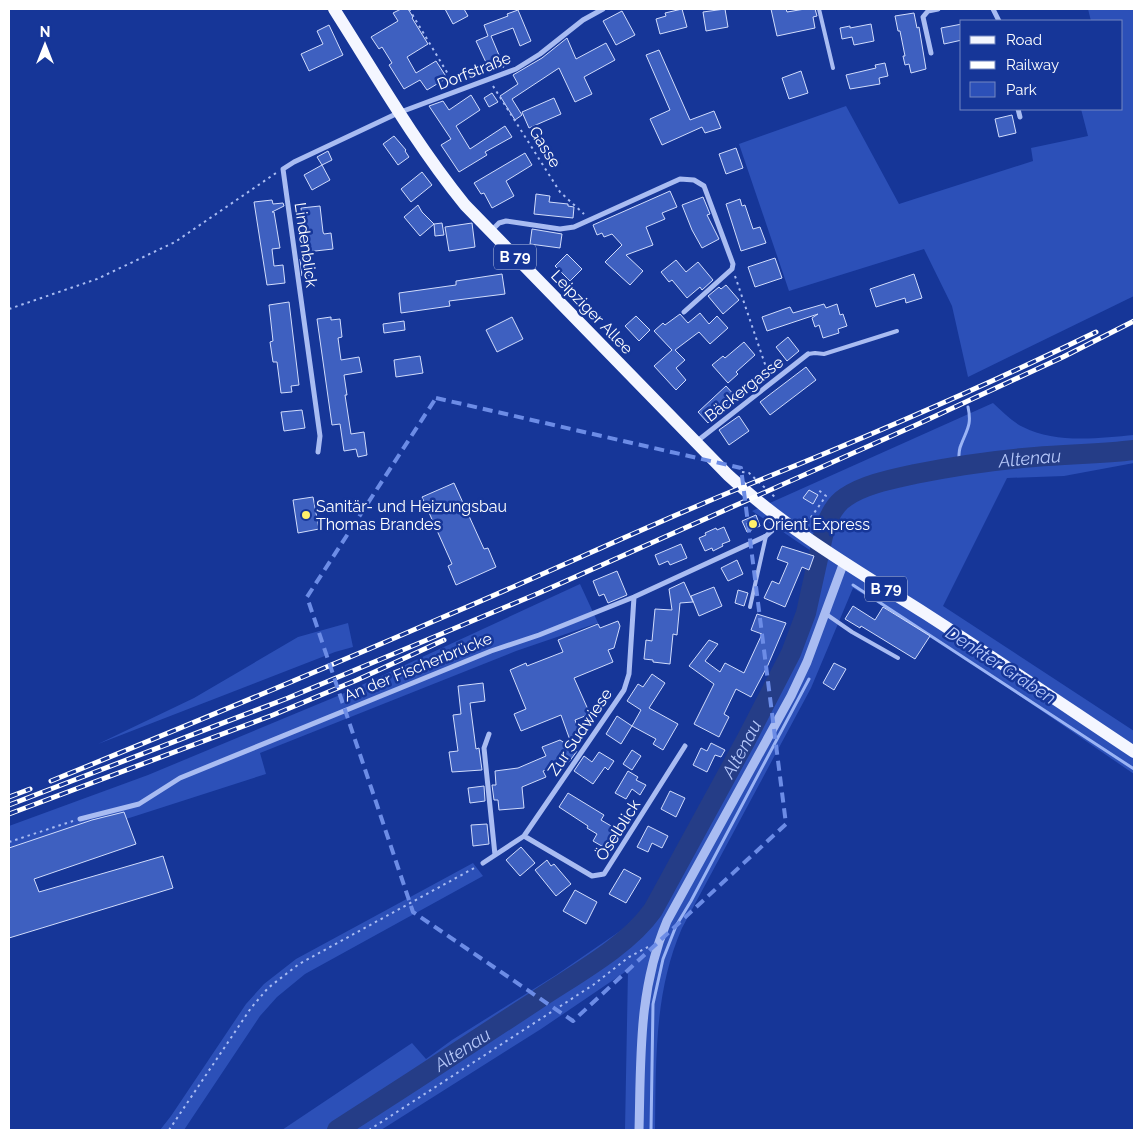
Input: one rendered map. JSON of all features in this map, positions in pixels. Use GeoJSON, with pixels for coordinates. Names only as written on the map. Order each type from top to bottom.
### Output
{"type":"FeatureCollection","features":[{"type":"Feature","properties":{"kind":"main road","name":"Leipziger Allee"},"geometry":{"type":"LineString","coordinates":[[334,9],[398,113],[441,175],[490,232],[742,488],[784,520],[806,530]]}},
{"type":"Feature","properties":{"kind":"main road","name":"B 79"},"geometry":{"type":"LineString","coordinates":[[806,530],[844,562],[1134,752]]}},
{"type":"Feature","properties":{"kind":"street","name":"Dorfstraße"},"geometry":{"type":"LineString","coordinates":[[398,113],[516,69],[540,54],[583,20],[602,9]]}},
{"type":"Feature","properties":{"kind":"street"},"geometry":{"type":"LineString","coordinates":[[931,53],[923,18],[928,11],[938,9]]}},
{"type":"Feature","properties":{"kind":"street"},"geometry":{"type":"LineString","coordinates":[[1018,110],[1020,118]]}},
{"type":"Feature","properties":{"kind":"street"},"geometry":{"type":"LineString","coordinates":[[283,170],[294,162],[398,113]]}},
{"type":"Feature","properties":{"kind":"street","name":"Lindenblick"},"geometry":{"type":"LineString","coordinates":[[283,170],[320,436],[318,452]]}},
{"type":"Feature","properties":{"kind":"street"},"geometry":{"type":"LineString","coordinates":[[490,232],[499,223],[506,221],[560,229],[574,227],[680,179],[694,180],[704,186],[733,264],[732,269],[684,312]]}},
{"type":"Feature","properties":{"kind":"street","name":"Bäckergasse"},"geometry":{"type":"LineString","coordinates":[[696,442],[808,354]]}},
{"type":"Feature","properties":{"kind":"street","name":"An der Fischerbrücke"},"geometry":{"type":"LineString","coordinates":[[80,819],[139,804],[180,778],[491,651],[539,635],[634,597],[766,536],[784,520]]}},
{"type":"Feature","properties":{"kind":"street"},"geometry":{"type":"LineString","coordinates":[[639,1130],[643,1017],[650,971],[657,944],[791,696],[826,614],[844,562]]}},
{"type":"Feature","properties":{"kind":"street","name":"Zur Sudwiese"},"geometry":{"type":"LineString","coordinates":[[482,863],[524,836],[624,690],[628,674],[634,597]]}},
{"type":"Feature","properties":{"kind":"street"},"geometry":{"type":"LineString","coordinates":[[489,734],[484,748],[495,855]]}},
{"type":"Feature","properties":{"kind":"street","name":"Öselblick"},"geometry":{"type":"LineString","coordinates":[[524,836],[592,876],[604,874],[685,746]]}},
{"type":"Feature","properties":{"kind":"lane"},"geometry":{"type":"LineString","coordinates":[[819,9],[833,68]]}},
{"type":"Feature","properties":{"kind":"lane"},"geometry":{"type":"LineString","coordinates":[[808,354],[824,354],[896,331]]}},
{"type":"Feature","properties":{"kind":"lane"},"geometry":{"type":"LineString","coordinates":[[750,607],[766,536]]}},
{"type":"Feature","properties":{"kind":"lane"},"geometry":{"type":"LineString","coordinates":[[826,614],[852,632],[898,658]]}},
{"type":"Feature","properties":{"kind":"path"},"geometry":{"type":"LineString","coordinates":[[410,9],[458,91]]}},
{"type":"Feature","properties":{"kind":"path","name":"Gasse"},"geometry":{"type":"LineString","coordinates":[[489,80],[560,192],[590,220]]}},
{"type":"Feature","properties":{"kind":"path"},"geometry":{"type":"LineString","coordinates":[[9,309],[97,279],[175,242],[283,170]]}},
{"type":"Feature","properties":{"kind":"path"},"geometry":{"type":"LineString","coordinates":[[732,269],[771,383]]}},
{"type":"Feature","properties":{"kind":"path"},"geometry":{"type":"LineString","coordinates":[[806,530],[826,496],[817,489]]}},
{"type":"Feature","properties":{"kind":"path"},"geometry":{"type":"LineString","coordinates":[[9,842],[80,819]]}},
{"type":"Feature","properties":{"kind":"path"},"geometry":{"type":"LineString","coordinates":[[169,1130],[251,1008],[268,988],[299,964],[482,863]]}},
{"type":"Feature","properties":{"kind":"path"},"geometry":{"type":"LineString","coordinates":[[369,1130],[594,985],[629,957],[642,949],[657,944]]}},
{"type":"Feature","properties":{"kind":"highlighted area"},"geometry":{"type":"Polygon","coordinates":[[[436,398],[741,468],[786,824],[573,1021],[413,912],[307,597],[436,398]]]}},
{"type":"Feature","properties":{"kind":"green space"},"geometry":{"type":"Polygon","coordinates":[[[1088,9],[1134,9],[1134,296],[968,377],[952,306],[924,249],[789,291],[739,144],[846,106],[899,204],[1033,161],[1031,148],[1088,136],[1081,110],[1123,110],[1123,20],[1091,20],[1088,9]]]}},
{"type":"Feature","properties":{"kind":"green space"},"geometry":{"type":"Polygon","coordinates":[[[993,403],[1019,425],[1049,436],[1078,438],[1134,435],[1134,463],[1064,476],[1007,478],[943,606],[1134,731],[1134,774],[935,638],[853,588],[811,688],[682,928],[673,952],[661,1002],[658,1027],[655,1130],[625,1130],[628,970],[541,1029],[381,1130],[282,1130],[412,1043],[426,1059],[452,1040],[556,975],[623,929],[640,912],[652,895],[791,641],[801,615],[817,555],[752,511],[993,403]]]}},
{"type":"Feature","properties":{"kind":"green space"},"geometry":{"type":"Polygon","coordinates":[[[580,584],[598,623],[516,651],[260,753],[266,774],[123,820],[82,825],[9,849],[9,826],[148,775],[340,695],[580,584]]]}},
{"type":"Feature","properties":{"kind":"green space"},"geometry":{"type":"Polygon","coordinates":[[[348,623],[353,647],[335,652],[98,744],[194,698],[298,637],[348,623]]]}},
{"type":"Feature","properties":{"kind":"green space"},"geometry":{"type":"Polygon","coordinates":[[[473,863],[483,876],[305,974],[277,997],[260,1016],[184,1130],[160,1130],[246,1004],[264,984],[296,959],[473,863]]]}},
{"type":"Feature","properties":{"kind":"building"},"geometry":{"type":"Polygon","coordinates":[[[401,9],[408,9],[428,44],[407,57],[416,73],[436,61],[447,78],[427,90],[420,80],[404,89],[389,65],[392,63],[382,47],[379,49],[371,37],[398,21],[393,13],[401,9]]]}},
{"type":"Feature","properties":{"kind":"building"},"geometry":{"type":"Polygon","coordinates":[[[445,9],[464,9],[468,16],[453,24],[445,9]]]}},
{"type":"Feature","properties":{"kind":"building"},"geometry":{"type":"Polygon","coordinates":[[[682,9],[687,27],[660,34],[656,19],[666,16],[665,13],[682,9]]]}},
{"type":"Feature","properties":{"kind":"building"},"geometry":{"type":"Polygon","coordinates":[[[725,9],[728,27],[706,31],[703,12],[725,9]]]}},
{"type":"Feature","properties":{"kind":"building"},"geometry":{"type":"Polygon","coordinates":[[[771,9],[786,9],[787,12],[815,9],[817,16],[813,17],[815,28],[777,36],[771,9]]]}},
{"type":"Feature","properties":{"kind":"building"},"geometry":{"type":"Polygon","coordinates":[[[518,10],[531,41],[520,46],[513,28],[491,36],[504,67],[490,71],[476,41],[488,36],[484,25],[518,10]]]}},
{"type":"Feature","properties":{"kind":"building"},"geometry":{"type":"Polygon","coordinates":[[[622,11],[635,35],[616,45],[603,21],[622,11]]]}},
{"type":"Feature","properties":{"kind":"building"},"geometry":{"type":"Polygon","coordinates":[[[914,13],[917,28],[919,27],[926,69],[911,73],[909,64],[905,65],[900,31],[898,31],[895,16],[914,13]]]}},
{"type":"Feature","properties":{"kind":"building"},"geometry":{"type":"Polygon","coordinates":[[[871,24],[874,41],[854,45],[852,37],[842,39],[840,28],[871,24]]]}},
{"type":"Feature","properties":{"kind":"building"},"geometry":{"type":"Polygon","coordinates":[[[960,24],[960,40],[944,44],[941,28],[960,24]]]}},
{"type":"Feature","properties":{"kind":"building"},"geometry":{"type":"Polygon","coordinates":[[[329,25],[343,55],[309,71],[301,54],[323,44],[317,31],[329,25]]]}},
{"type":"Feature","properties":{"kind":"building"},"geometry":{"type":"Polygon","coordinates":[[[567,38],[576,59],[606,43],[615,60],[584,77],[592,94],[575,102],[559,68],[512,99],[522,115],[515,120],[500,96],[518,84],[513,75],[542,58],[567,38]]]}},
{"type":"Feature","properties":{"kind":"building"},"geometry":{"type":"Polygon","coordinates":[[[659,50],[690,120],[714,111],[721,128],[705,133],[702,127],[662,145],[650,119],[670,110],[646,55],[659,50]]]}},
{"type":"Feature","properties":{"kind":"building"},"geometry":{"type":"Polygon","coordinates":[[[885,63],[888,76],[879,78],[880,84],[850,89],[846,75],[876,68],[875,65],[885,63]]]}},
{"type":"Feature","properties":{"kind":"building"},"geometry":{"type":"Polygon","coordinates":[[[801,71],[808,93],[789,99],[782,78],[801,71]]]}},
{"type":"Feature","properties":{"kind":"building"},"geometry":{"type":"Polygon","coordinates":[[[492,93],[498,102],[489,107],[484,98],[492,93]]]}},
{"type":"Feature","properties":{"kind":"building"},"geometry":{"type":"Polygon","coordinates":[[[471,95],[480,110],[456,126],[470,149],[505,126],[512,137],[485,152],[487,155],[459,172],[441,145],[451,139],[429,106],[443,101],[449,110],[471,95]]]}},
{"type":"Feature","properties":{"kind":"building"},"geometry":{"type":"Polygon","coordinates":[[[554,98],[561,114],[529,128],[522,112],[554,98]]]}},
{"type":"Feature","properties":{"kind":"building"},"geometry":{"type":"Polygon","coordinates":[[[1012,115],[1016,133],[999,137],[995,119],[1012,115]]]}},
{"type":"Feature","properties":{"kind":"building"},"geometry":{"type":"Polygon","coordinates":[[[394,136],[406,150],[409,157],[398,165],[383,144],[394,136]]]}},
{"type":"Feature","properties":{"kind":"building"},"geometry":{"type":"Polygon","coordinates":[[[736,148],[743,168],[726,174],[719,154],[736,148]]]}},
{"type":"Feature","properties":{"kind":"building"},"geometry":{"type":"Polygon","coordinates":[[[328,151],[332,160],[322,165],[317,157],[328,151]]]}},
{"type":"Feature","properties":{"kind":"building"},"geometry":{"type":"Polygon","coordinates":[[[525,153],[532,165],[506,181],[514,196],[492,208],[484,193],[481,194],[474,183],[525,153]]]}},
{"type":"Feature","properties":{"kind":"building"},"geometry":{"type":"Polygon","coordinates":[[[322,165],[330,180],[312,190],[304,175],[322,165]]]}},
{"type":"Feature","properties":{"kind":"building"},"geometry":{"type":"Polygon","coordinates":[[[422,172],[432,185],[411,202],[401,189],[422,172]]]}},
{"type":"Feature","properties":{"kind":"building"},"geometry":{"type":"Polygon","coordinates":[[[670,191],[677,207],[662,213],[665,219],[646,227],[653,245],[626,255],[643,271],[630,285],[605,262],[622,245],[612,234],[604,237],[602,233],[597,235],[593,225],[670,191]]]}},
{"type":"Feature","properties":{"kind":"building"},"geometry":{"type":"Polygon","coordinates":[[[536,194],[550,196],[549,202],[568,204],[568,206],[574,207],[573,218],[534,214],[536,194]]]}},
{"type":"Feature","properties":{"kind":"building"},"geometry":{"type":"Polygon","coordinates":[[[703,197],[710,214],[707,215],[719,239],[702,248],[682,205],[703,197]]]}},
{"type":"Feature","properties":{"kind":"building"},"geometry":{"type":"Polygon","coordinates":[[[740,199],[742,206],[745,205],[753,229],[760,227],[766,243],[741,251],[726,204],[740,199]]]}},
{"type":"Feature","properties":{"kind":"building"},"geometry":{"type":"Polygon","coordinates":[[[272,200],[273,204],[283,203],[284,206],[272,212],[274,212],[280,248],[272,249],[274,266],[283,265],[285,283],[267,285],[254,202],[272,200]]]}},
{"type":"Feature","properties":{"kind":"building"},"geometry":{"type":"Polygon","coordinates":[[[418,205],[434,224],[420,236],[404,217],[418,205]]]}},
{"type":"Feature","properties":{"kind":"building"},"geometry":{"type":"Polygon","coordinates":[[[320,206],[323,232],[324,234],[331,233],[333,249],[306,252],[301,208],[320,206]]]}},
{"type":"Feature","properties":{"kind":"building"},"geometry":{"type":"Polygon","coordinates":[[[442,223],[444,235],[435,236],[434,224],[442,223]]]}},
{"type":"Feature","properties":{"kind":"building"},"geometry":{"type":"Polygon","coordinates":[[[472,223],[475,247],[449,251],[445,227],[472,223]]]}},
{"type":"Feature","properties":{"kind":"building"},"geometry":{"type":"Polygon","coordinates":[[[532,229],[562,234],[560,248],[530,244],[532,229]]]}},
{"type":"Feature","properties":{"kind":"building"},"geometry":{"type":"Polygon","coordinates":[[[567,254],[582,269],[570,281],[555,266],[567,254]]]}},
{"type":"Feature","properties":{"kind":"building"},"geometry":{"type":"Polygon","coordinates":[[[309,258],[312,275],[302,276],[300,259],[309,258]]]}},
{"type":"Feature","properties":{"kind":"building"},"geometry":{"type":"Polygon","coordinates":[[[775,258],[782,278],[755,287],[748,267],[775,258]]]}},
{"type":"Feature","properties":{"kind":"building"},"geometry":{"type":"Polygon","coordinates":[[[676,260],[686,272],[698,262],[713,280],[702,290],[700,287],[687,298],[672,280],[669,282],[661,272],[676,260]]]}},
{"type":"Feature","properties":{"kind":"building"},"geometry":{"type":"Polygon","coordinates":[[[502,274],[505,294],[449,301],[450,306],[401,313],[399,293],[456,285],[456,281],[502,274]]]}},
{"type":"Feature","properties":{"kind":"building"},"geometry":{"type":"Polygon","coordinates":[[[914,274],[922,298],[906,303],[905,298],[876,307],[870,289],[914,274]]]}},
{"type":"Feature","properties":{"kind":"building"},"geometry":{"type":"Polygon","coordinates":[[[726,285],[739,300],[723,314],[708,296],[719,287],[721,289],[726,285]]]}},
{"type":"Feature","properties":{"kind":"building"},"geometry":{"type":"Polygon","coordinates":[[[289,302],[299,385],[291,386],[292,392],[281,393],[277,362],[273,362],[270,342],[273,341],[269,305],[289,302]]]}},
{"type":"Feature","properties":{"kind":"building"},"geometry":{"type":"Polygon","coordinates":[[[824,304],[826,308],[837,304],[840,315],[843,314],[847,326],[838,329],[839,333],[823,338],[819,325],[815,327],[812,318],[818,314],[767,331],[762,317],[790,307],[793,313],[824,304]]]}},
{"type":"Feature","properties":{"kind":"building"},"geometry":{"type":"Polygon","coordinates":[[[700,313],[709,324],[717,316],[728,328],[710,344],[699,332],[675,350],[685,360],[676,368],[686,380],[676,390],[654,366],[672,350],[654,331],[663,323],[665,325],[680,314],[688,323],[700,313]]]}},
{"type":"Feature","properties":{"kind":"building"},"geometry":{"type":"Polygon","coordinates":[[[636,316],[650,330],[639,341],[625,326],[636,316]]]}},
{"type":"Feature","properties":{"kind":"building"},"geometry":{"type":"Polygon","coordinates":[[[331,317],[331,320],[340,319],[342,337],[338,338],[341,360],[359,357],[362,372],[344,375],[347,395],[345,395],[351,434],[364,432],[367,455],[358,457],[356,449],[344,451],[340,424],[332,425],[317,319],[331,317]]]}},
{"type":"Feature","properties":{"kind":"building"},"geometry":{"type":"Polygon","coordinates":[[[512,317],[523,339],[497,352],[486,330],[512,317]]]}},
{"type":"Feature","properties":{"kind":"building"},"geometry":{"type":"Polygon","coordinates":[[[404,321],[405,330],[384,333],[383,324],[404,321]]]}},
{"type":"Feature","properties":{"kind":"building"},"geometry":{"type":"Polygon","coordinates":[[[788,337],[799,351],[787,361],[776,347],[788,337]]]}},
{"type":"Feature","properties":{"kind":"building"},"geometry":{"type":"Polygon","coordinates":[[[744,342],[755,355],[736,372],[738,374],[728,383],[712,365],[723,356],[725,358],[744,342]]]}},
{"type":"Feature","properties":{"kind":"building"},"geometry":{"type":"Polygon","coordinates":[[[420,356],[423,373],[396,377],[394,360],[420,356]]]}},
{"type":"Feature","properties":{"kind":"building"},"geometry":{"type":"Polygon","coordinates":[[[806,367],[816,380],[770,415],[760,402],[806,367]]]}},
{"type":"Feature","properties":{"kind":"building"},"geometry":{"type":"Polygon","coordinates":[[[726,386],[735,396],[708,423],[698,412],[726,386]]]}},
{"type":"Feature","properties":{"kind":"building"},"geometry":{"type":"Polygon","coordinates":[[[302,410],[305,428],[284,431],[281,412],[302,410]]]}},
{"type":"Feature","properties":{"kind":"building"},"geometry":{"type":"Polygon","coordinates":[[[739,416],[749,431],[729,445],[719,430],[739,416]]]}},
{"type":"Feature","properties":{"kind":"building"},"geometry":{"type":"Polygon","coordinates":[[[454,483],[484,549],[488,548],[496,567],[456,585],[448,566],[452,564],[422,497],[454,483]]]}},
{"type":"Feature","properties":{"kind":"building"},"geometry":{"type":"Polygon","coordinates":[[[809,490],[818,495],[813,504],[803,498],[809,490]]]}},
{"type":"Feature","properties":{"kind":"building","name":"Sanitär- und Heizungsbau Thomas Brandes"},"geometry":{"type":"Polygon","coordinates":[[[313,497],[319,529],[298,533],[293,500],[313,497]]]}},
{"type":"Feature","properties":{"kind":"building"},"geometry":{"type":"Polygon","coordinates":[[[756,515],[760,526],[747,532],[742,521],[756,515]]]}},
{"type":"Feature","properties":{"kind":"building"},"geometry":{"type":"Polygon","coordinates":[[[724,527],[730,541],[713,551],[712,548],[705,551],[699,538],[716,528],[717,530],[724,527]]]}},
{"type":"Feature","properties":{"kind":"building"},"geometry":{"type":"Polygon","coordinates":[[[681,544],[687,558],[670,565],[668,561],[659,565],[655,555],[681,544]]]}},
{"type":"Feature","properties":{"kind":"building"},"geometry":{"type":"Polygon","coordinates":[[[782,546],[814,556],[809,570],[802,567],[785,607],[764,598],[772,581],[779,584],[788,563],[777,559],[782,546]]]}},
{"type":"Feature","properties":{"kind":"building"},"geometry":{"type":"Polygon","coordinates":[[[737,560],[743,574],[728,581],[721,568],[737,560]]]}},
{"type":"Feature","properties":{"kind":"building"},"geometry":{"type":"Polygon","coordinates":[[[617,571],[627,595],[608,603],[604,594],[599,596],[593,581],[617,571]]]}},
{"type":"Feature","properties":{"kind":"building"},"geometry":{"type":"Polygon","coordinates":[[[684,582],[693,602],[680,603],[677,635],[673,634],[670,664],[644,659],[646,640],[652,641],[655,609],[672,610],[669,589],[684,582]]]}},
{"type":"Feature","properties":{"kind":"building"},"geometry":{"type":"Polygon","coordinates":[[[714,587],[722,606],[699,616],[691,596],[714,587]]]}},
{"type":"Feature","properties":{"kind":"building"},"geometry":{"type":"Polygon","coordinates":[[[738,590],[748,593],[744,606],[735,603],[738,590]]]}},
{"type":"Feature","properties":{"kind":"building"},"geometry":{"type":"Polygon","coordinates":[[[853,606],[875,620],[883,607],[930,636],[915,659],[861,626],[860,628],[845,619],[853,606]]]}},
{"type":"Feature","properties":{"kind":"building"},"geometry":{"type":"Polygon","coordinates":[[[757,614],[786,623],[768,665],[751,697],[736,689],[724,714],[729,717],[719,737],[694,724],[714,684],[689,666],[709,640],[718,644],[705,661],[720,672],[725,663],[744,673],[762,634],[751,630],[757,614]]]}},
{"type":"Feature","properties":{"kind":"building"},"geometry":{"type":"Polygon","coordinates":[[[618,621],[620,626],[614,648],[608,650],[613,662],[574,678],[590,714],[575,720],[582,739],[571,743],[561,715],[521,731],[514,714],[526,709],[510,670],[526,663],[527,666],[563,652],[558,640],[598,624],[600,628],[618,621]]]}},
{"type":"Feature","properties":{"kind":"building"},"geometry":{"type":"Polygon","coordinates":[[[834,663],[846,669],[834,690],[823,683],[834,663]]]}},
{"type":"Feature","properties":{"kind":"building"},"geometry":{"type":"Polygon","coordinates":[[[652,674],[665,683],[649,708],[678,724],[663,750],[653,744],[656,739],[632,726],[641,710],[627,701],[638,684],[643,687],[652,674]]]}},
{"type":"Feature","properties":{"kind":"building"},"geometry":{"type":"Polygon","coordinates":[[[483,683],[485,701],[470,703],[476,749],[479,748],[482,770],[452,772],[449,752],[458,751],[453,715],[461,714],[458,686],[483,683]]]}},
{"type":"Feature","properties":{"kind":"building"},"geometry":{"type":"Polygon","coordinates":[[[617,716],[632,726],[621,744],[606,734],[617,716]]]}},
{"type":"Feature","properties":{"kind":"building"},"geometry":{"type":"Polygon","coordinates":[[[560,740],[577,751],[569,762],[543,771],[546,777],[522,787],[524,808],[499,810],[498,800],[494,800],[492,785],[496,785],[495,771],[518,768],[546,756],[542,747],[560,740]]]}},
{"type":"Feature","properties":{"kind":"building"},"geometry":{"type":"Polygon","coordinates":[[[711,743],[725,750],[721,757],[715,755],[707,772],[693,765],[701,748],[707,751],[711,743]]]}},
{"type":"Feature","properties":{"kind":"building"},"geometry":{"type":"Polygon","coordinates":[[[632,750],[641,756],[632,770],[623,764],[632,750]]]}},
{"type":"Feature","properties":{"kind":"building"},"geometry":{"type":"Polygon","coordinates":[[[599,752],[614,761],[608,770],[605,767],[593,784],[574,771],[584,756],[592,762],[599,752]]]}},
{"type":"Feature","properties":{"kind":"building"},"geometry":{"type":"Polygon","coordinates":[[[628,771],[638,777],[636,780],[646,785],[640,795],[632,789],[626,799],[615,793],[628,771]]]}},
{"type":"Feature","properties":{"kind":"building"},"geometry":{"type":"Polygon","coordinates":[[[484,786],[485,801],[470,803],[468,788],[484,786]]]}},
{"type":"Feature","properties":{"kind":"building"},"geometry":{"type":"Polygon","coordinates":[[[670,791],[685,798],[676,817],[661,809],[670,791]]]}},
{"type":"Feature","properties":{"kind":"building"},"geometry":{"type":"Polygon","coordinates":[[[568,793],[604,815],[601,820],[618,830],[607,849],[593,841],[597,834],[587,828],[588,826],[559,807],[568,793]]]}},
{"type":"Feature","properties":{"kind":"building"},"geometry":{"type":"Polygon","coordinates":[[[124,812],[136,844],[34,879],[39,892],[163,856],[173,888],[9,938],[9,848],[92,820],[124,812]]]}},
{"type":"Feature","properties":{"kind":"building"},"geometry":{"type":"Polygon","coordinates":[[[487,824],[489,844],[473,846],[471,825],[487,824]]]}},
{"type":"Feature","properties":{"kind":"building"},"geometry":{"type":"Polygon","coordinates":[[[648,826],[668,836],[662,848],[652,843],[648,852],[637,847],[648,826]]]}},
{"type":"Feature","properties":{"kind":"building"},"geometry":{"type":"Polygon","coordinates":[[[521,847],[535,863],[520,876],[506,860],[521,847]]]}},
{"type":"Feature","properties":{"kind":"building"},"geometry":{"type":"Polygon","coordinates":[[[547,860],[551,866],[554,864],[571,884],[556,896],[535,870],[547,860]]]}},
{"type":"Feature","properties":{"kind":"building"},"geometry":{"type":"Polygon","coordinates":[[[624,869],[641,878],[626,903],[609,894],[624,869]]]}},
{"type":"Feature","properties":{"kind":"building"},"geometry":{"type":"Polygon","coordinates":[[[575,890],[597,902],[586,924],[563,911],[575,890]]]}},
{"type":"Feature","properties":{"kind":"waterway"},"geometry":{"type":"LineString","coordinates":[[959,465],[959,450],[969,423],[968,407]]}},
{"type":"Feature","properties":{"kind":"waterway","name":"Altenau"},"geometry":{"type":"LineString","coordinates":[[337,1130],[599,960],[629,936],[653,910],[746,740],[791,653],[806,613],[825,527],[833,510],[842,500],[854,492],[879,482],[945,468],[1020,458],[1134,450]]}},
{"type":"Feature","properties":{"kind":"waterway","name":"Denkter Graben"},"geometry":{"type":"LineString","coordinates":[[853,585],[1134,769]]}},
{"type":"Feature","properties":{"kind":"waterway"},"geometry":{"type":"LineString","coordinates":[[651,1130],[653,1004],[663,959],[676,926],[809,679]]}},
{"type":"Feature","properties":{"kind":"railway"},"geometry":{"type":"LineString","coordinates":[[9,805],[288,698],[539,593],[916,425],[1063,357],[1134,321]]}},
{"type":"Feature","properties":{"kind":"railway"},"geometry":{"type":"LineString","coordinates":[[51,781],[344,660],[703,504],[875,433],[1008,374],[1096,332]]}},
{"type":"Feature","properties":{"kind":"railway"},"geometry":{"type":"LineString","coordinates":[[9,814],[273,715],[357,680],[444,640]]}},
{"type":"Feature","properties":{"kind":"railway"},"geometry":{"type":"LineString","coordinates":[[9,797],[30,789]]}},
{"type":"Feature","properties":{"kind":"place","name":"Sanitär- und Heizungsbau Thomas Brandes"},"geometry":{"type":"Point","coordinates":[306,515]}},
{"type":"Feature","properties":{"kind":"place","name":"Orient Express"},"geometry":{"type":"Point","coordinates":[753,524]}}]}
